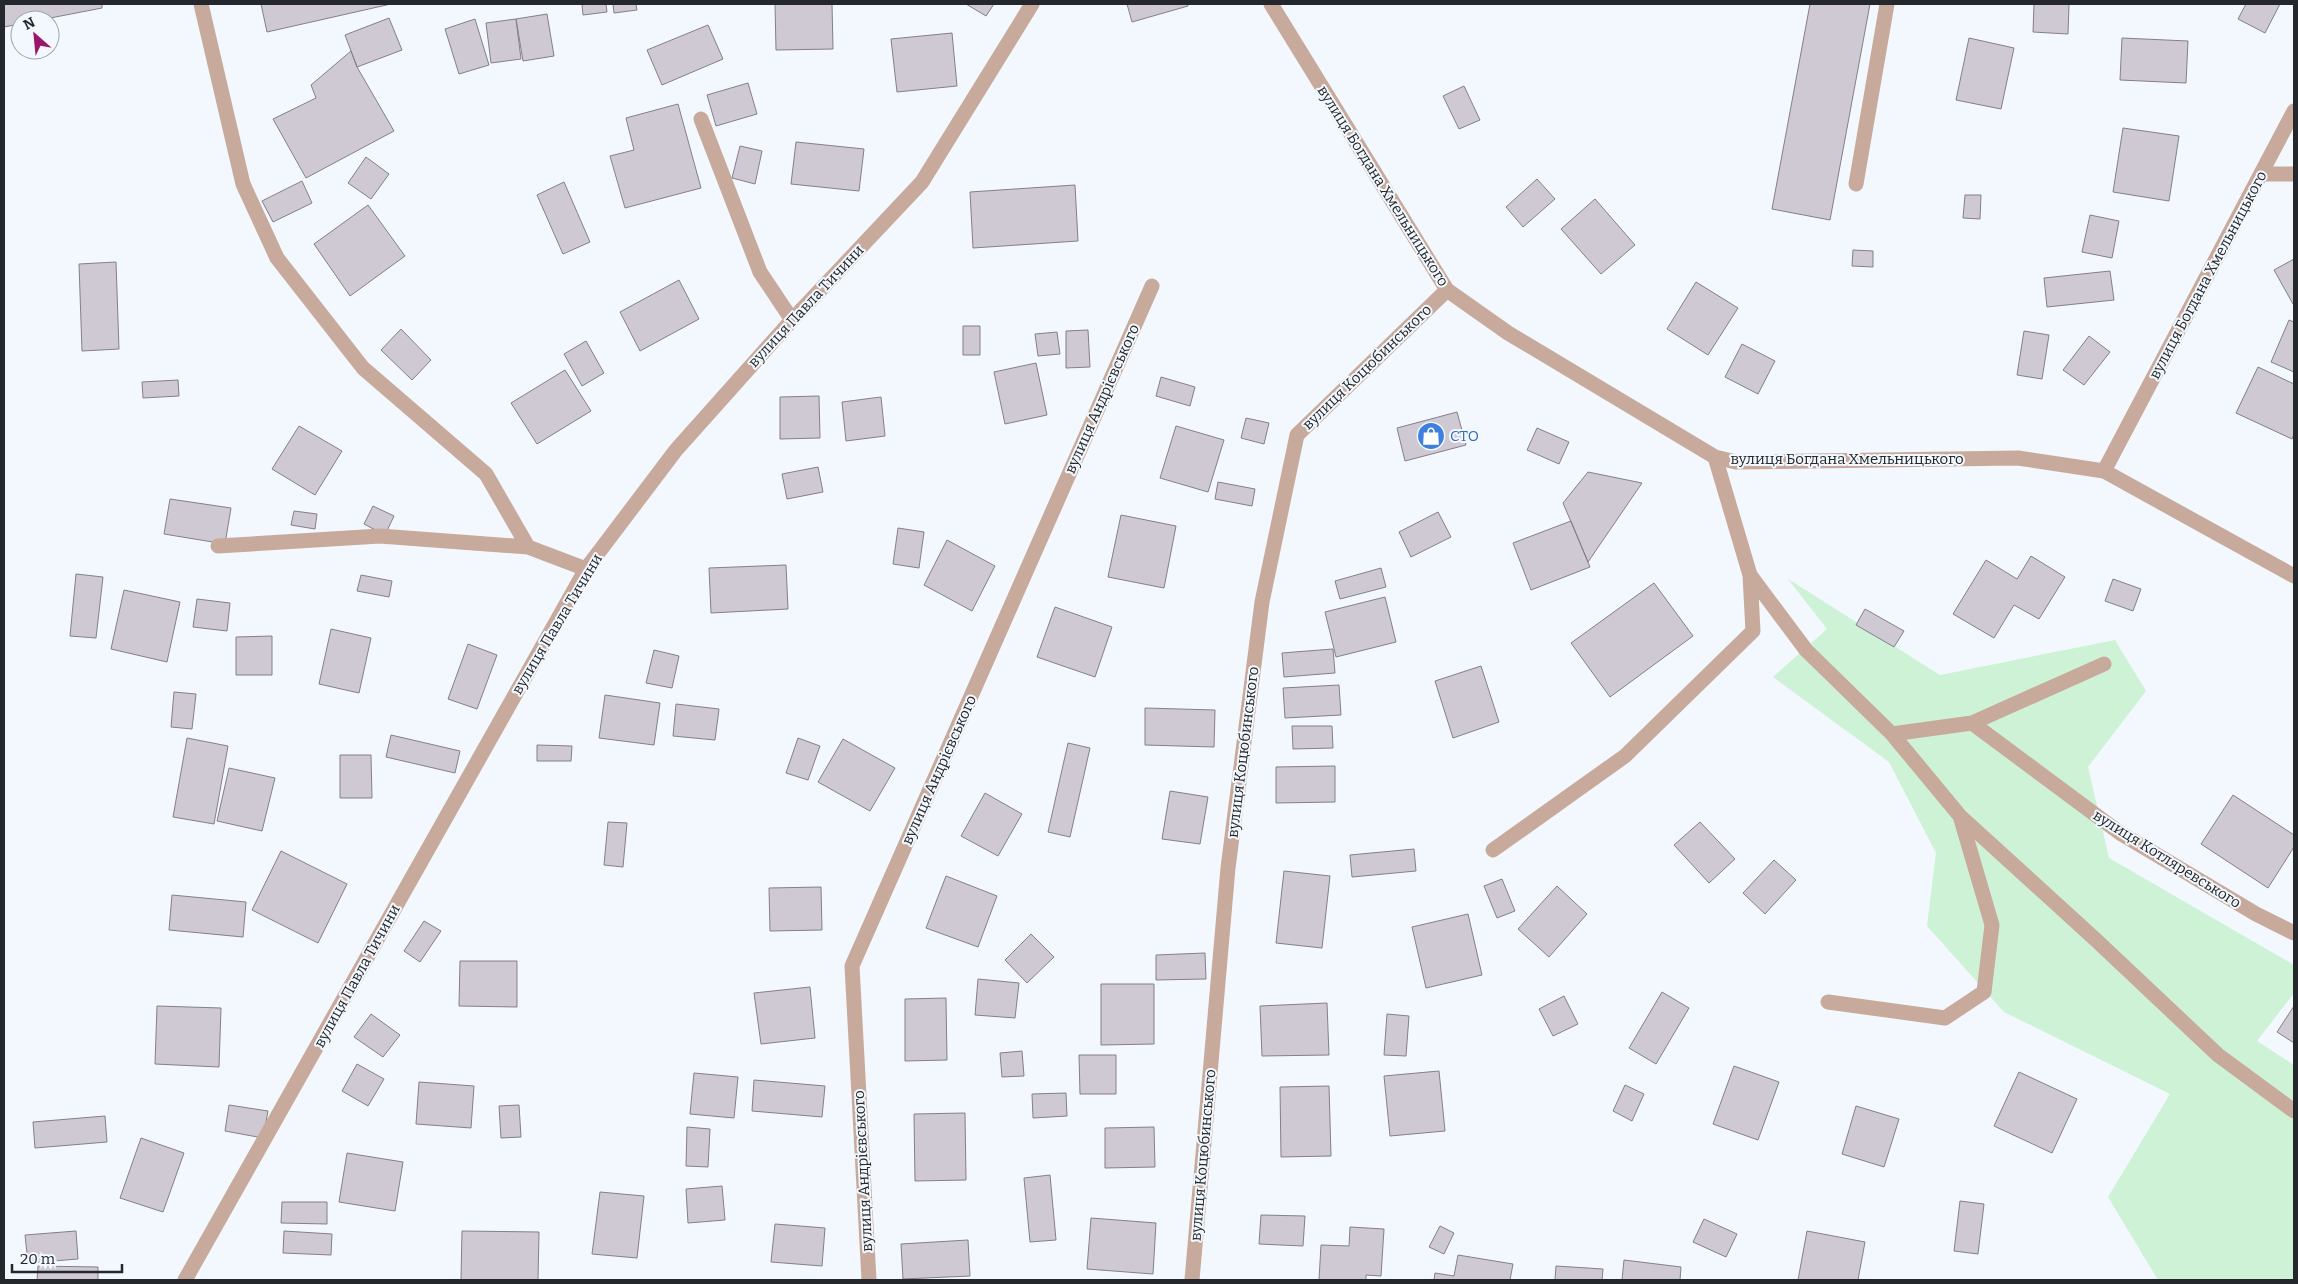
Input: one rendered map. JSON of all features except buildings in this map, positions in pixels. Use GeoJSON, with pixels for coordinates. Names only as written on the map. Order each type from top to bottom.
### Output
{"type":"FeatureCollection","features":[{"type":"Feature","properties":{"kind":"street"},"geometry":{"type":"LineString","coordinates":[[201,4],[243,184],[277,258],[363,368],[486,474],[528,548]]}},
{"type":"Feature","properties":{"kind":"street","name":"вулиця Павла Тичини"},"geometry":{"type":"LineString","coordinates":[[185,1280],[586,569],[676,450],[792,320],[922,182],[1032,4]]}},
{"type":"Feature","properties":{"kind":"street","name":"вулиця Богдана Хмельницького"},"geometry":{"type":"LineString","coordinates":[[1271,4],[1447,290],[1508,332],[1715,457],[1736,462],[2018,458],[2104,471],[2263,174],[2294,111]]}},
{"type":"Feature","properties":{"kind":"street"},"geometry":{"type":"LineString","coordinates":[[1856,184],[1886,4]]}},
{"type":"Feature","properties":{"kind":"street"},"geometry":{"type":"LineString","coordinates":[[701,119],[760,272],[792,320]]}},
{"type":"Feature","properties":{"kind":"street"},"geometry":{"type":"LineString","coordinates":[[2263,174],[2294,174]]}},
{"type":"Feature","properties":{"kind":"street","name":"вулиця Андрієвського"},"geometry":{"type":"LineString","coordinates":[[869,1280],[852,966],[1152,286]]}},
{"type":"Feature","properties":{"kind":"street","name":"вулиця Коцюбинського"},"geometry":{"type":"LineString","coordinates":[[1192,1280],[1228,868],[1262,602],[1297,435],[1351,380],[1447,290]]}},
{"type":"Feature","properties":{"kind":"street"},"geometry":{"type":"LineString","coordinates":[[1492,850],[1625,756],[1753,631],[1750,575],[1715,457]]}},
{"type":"Feature","properties":{"kind":"street"},"geometry":{"type":"LineString","coordinates":[[2104,471],[2294,576]]}},
{"type":"Feature","properties":{"kind":"street"},"geometry":{"type":"LineString","coordinates":[[218,546],[380,536],[528,548],[586,569]]}},
{"type":"Feature","properties":{"kind":"street"},"geometry":{"type":"LineString","coordinates":[[1750,575],[1806,650],[1892,734],[1960,816],[2218,1055],[2294,1111]]}},
{"type":"Feature","properties":{"kind":"street"},"geometry":{"type":"LineString","coordinates":[[1892,734],[1972,723],[2104,664]]}},
{"type":"Feature","properties":{"kind":"street","name":"вулиця Котляревського"},"geometry":{"type":"LineString","coordinates":[[1972,723],[2120,833],[2256,914],[2294,933]]}},
{"type":"Feature","properties":{"kind":"street"},"geometry":{"type":"LineString","coordinates":[[1828,1002],[1945,1018],[1984,992],[1992,925],[1960,816]]}},
{"type":"Feature","properties":{"kind":"green space"},"geometry":{"type":"Polygon","coordinates":[[[1788,579],[1940,675],[2115,640],[2146,691],[2088,767],[2109,858],[2294,965],[2294,993],[2257,1041],[2294,1065],[2294,1280],[2158,1280],[2108,1197],[2170,1094],[2004,1012],[1927,926],[1936,853],[1889,762],[1773,677],[1827,629],[1788,579]]]}},
{"type":"Feature","properties":{"kind":"place","name":"СТО"},"geometry":{"type":"Point","coordinates":[1431,436]}}]}
